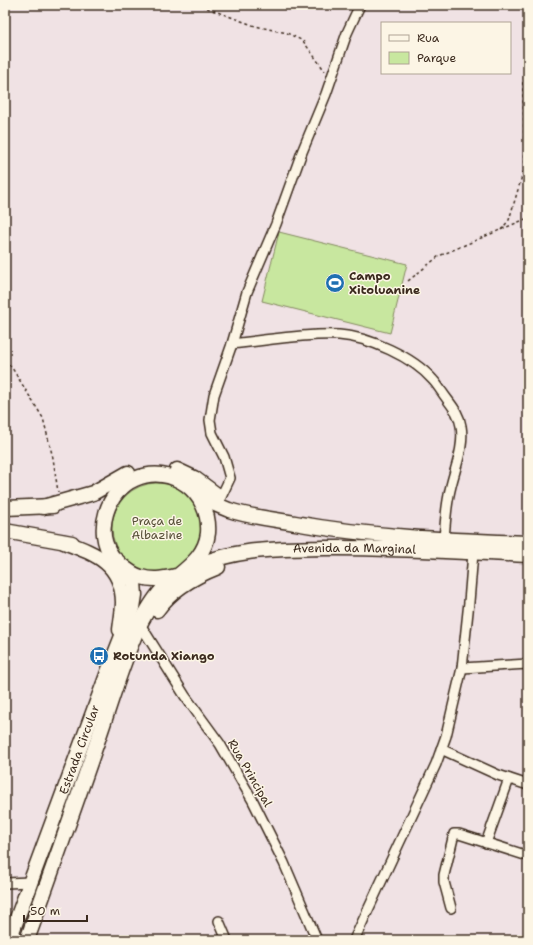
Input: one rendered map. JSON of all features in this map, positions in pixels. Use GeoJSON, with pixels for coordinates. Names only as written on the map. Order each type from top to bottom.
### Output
{"type":"FeatureCollection","features":[{"type":"Feature","properties":{"kind":"main road"},"geometry":{"type":"LineString","coordinates":[[44,507],[93,493],[130,471],[153,466],[170,467],[181,471],[221,497],[262,517]]}},
{"type":"Feature","properties":{"kind":"main road"},"geometry":{"type":"LineString","coordinates":[[5,508],[44,507],[84,502],[121,488],[134,479],[150,475],[167,476],[182,482],[195,492],[203,504],[207,519],[208,534],[204,548],[196,561],[181,574],[156,580],[141,577],[129,572],[115,559],[106,543],[104,528],[106,513],[111,500],[121,488]]}},
{"type":"Feature","properties":{"kind":"main road","name":"Avenida da Marginal"},"geometry":{"type":"LineString","coordinates":[[195,492],[216,505],[230,510],[262,517],[356,532],[444,540],[528,543]]}},
{"type":"Feature","properties":{"kind":"main road","name":"Estrada Circular"},"geometry":{"type":"LineString","coordinates":[[5,531],[90,546],[115,559],[134,582],[135,595],[133,608],[125,630],[9,940]]}},
{"type":"Feature","properties":{"kind":"main road"},"geometry":{"type":"LineString","coordinates":[[64,542],[100,557],[111,566],[118,577],[122,589],[123,603],[118,646]]}},
{"type":"Feature","properties":{"kind":"main road"},"geometry":{"type":"LineString","coordinates":[[123,667],[143,629],[160,606],[174,592],[189,581],[206,572],[228,563],[273,549]]}},
{"type":"Feature","properties":{"kind":"main road","name":"Avenida da Marginal"},"geometry":{"type":"LineString","coordinates":[[181,574],[208,561],[226,555],[273,549],[424,549],[528,555]]}},
{"type":"Feature","properties":{"kind":"main road","name":"Estrada Circular"},"geometry":{"type":"LineString","coordinates":[[27,940],[70,822],[135,634],[151,604],[163,588],[181,574]]}},
{"type":"Feature","properties":{"kind":"street"},"geometry":{"type":"LineString","coordinates":[[221,497],[230,481],[230,475],[224,457],[212,433],[210,420],[214,395],[232,344],[247,292],[276,224],[302,152],[331,80],[347,33],[360,5]]}},
{"type":"Feature","properties":{"kind":"street"},"geometry":{"type":"LineString","coordinates":[[232,344],[266,339],[339,335],[361,339],[380,346],[401,356],[434,380],[455,409],[462,427],[462,439],[459,455],[448,496],[444,540]]}},
{"type":"Feature","properties":{"kind":"street"},"geometry":{"type":"LineString","coordinates":[[354,940],[436,764],[446,736],[462,668],[473,552]]}},
{"type":"Feature","properties":{"kind":"street","name":"Rua Principal"},"geometry":{"type":"LineString","coordinates":[[143,629],[185,696],[220,744],[253,801],[284,863],[317,940]]}},
{"type":"Feature","properties":{"kind":"street"},"geometry":{"type":"LineString","coordinates":[[462,668],[528,664]]}},
{"type":"Feature","properties":{"kind":"street"},"geometry":{"type":"LineString","coordinates":[[441,749],[509,779],[528,785]]}},
{"type":"Feature","properties":{"kind":"street"},"geometry":{"type":"LineString","coordinates":[[486,843],[509,779]]}},
{"type":"Feature","properties":{"kind":"street"},"geometry":{"type":"LineString","coordinates":[[450,908],[444,882],[444,875],[454,834],[459,834],[528,856]]}},
{"type":"Feature","properties":{"kind":"street"},"geometry":{"type":"LineString","coordinates":[[6,885],[31,882]]}},
{"type":"Feature","properties":{"kind":"street"},"geometry":{"type":"LineString","coordinates":[[219,921],[228,940]]}},
{"type":"Feature","properties":{"kind":"path"},"geometry":{"type":"LineString","coordinates":[[202,5],[255,26],[287,33],[303,41],[331,80]]}},
{"type":"Feature","properties":{"kind":"path"},"geometry":{"type":"LineString","coordinates":[[526,5],[528,10]]}},
{"type":"Feature","properties":{"kind":"path"},"geometry":{"type":"LineString","coordinates":[[501,230],[509,220],[525,166],[523,83],[528,60]]}},
{"type":"Feature","properties":{"kind":"path"},"geometry":{"type":"LineString","coordinates":[[408,281],[439,256],[528,218]]}},
{"type":"Feature","properties":{"kind":"path"},"geometry":{"type":"LineString","coordinates":[[5,360],[16,374],[43,418],[53,458],[59,502]]}},
{"type":"Feature","properties":{"kind":"green space","name":"Campo Xitoluanine"},"geometry":{"type":"Polygon","coordinates":[[[279,232],[407,264],[390,333],[262,301],[279,232]]]}},
{"type":"Feature","properties":{"kind":"green space","name":"Praça de Albazine"},"geometry":{"type":"Polygon","coordinates":[[[157,483],[174,487],[189,496],[198,511],[202,528],[198,545],[189,560],[174,569],[157,573],[140,569],[125,560],[116,545],[112,528],[116,511],[125,496],[140,487],[157,483]]]}},
{"type":"Feature","properties":{"kind":"place","name":"Campo Xitoluanine"},"geometry":{"type":"Point","coordinates":[335,283]}},
{"type":"Feature","properties":{"kind":"place","name":"Rotunda Xiango"},"geometry":{"type":"Point","coordinates":[99,656]}}]}
